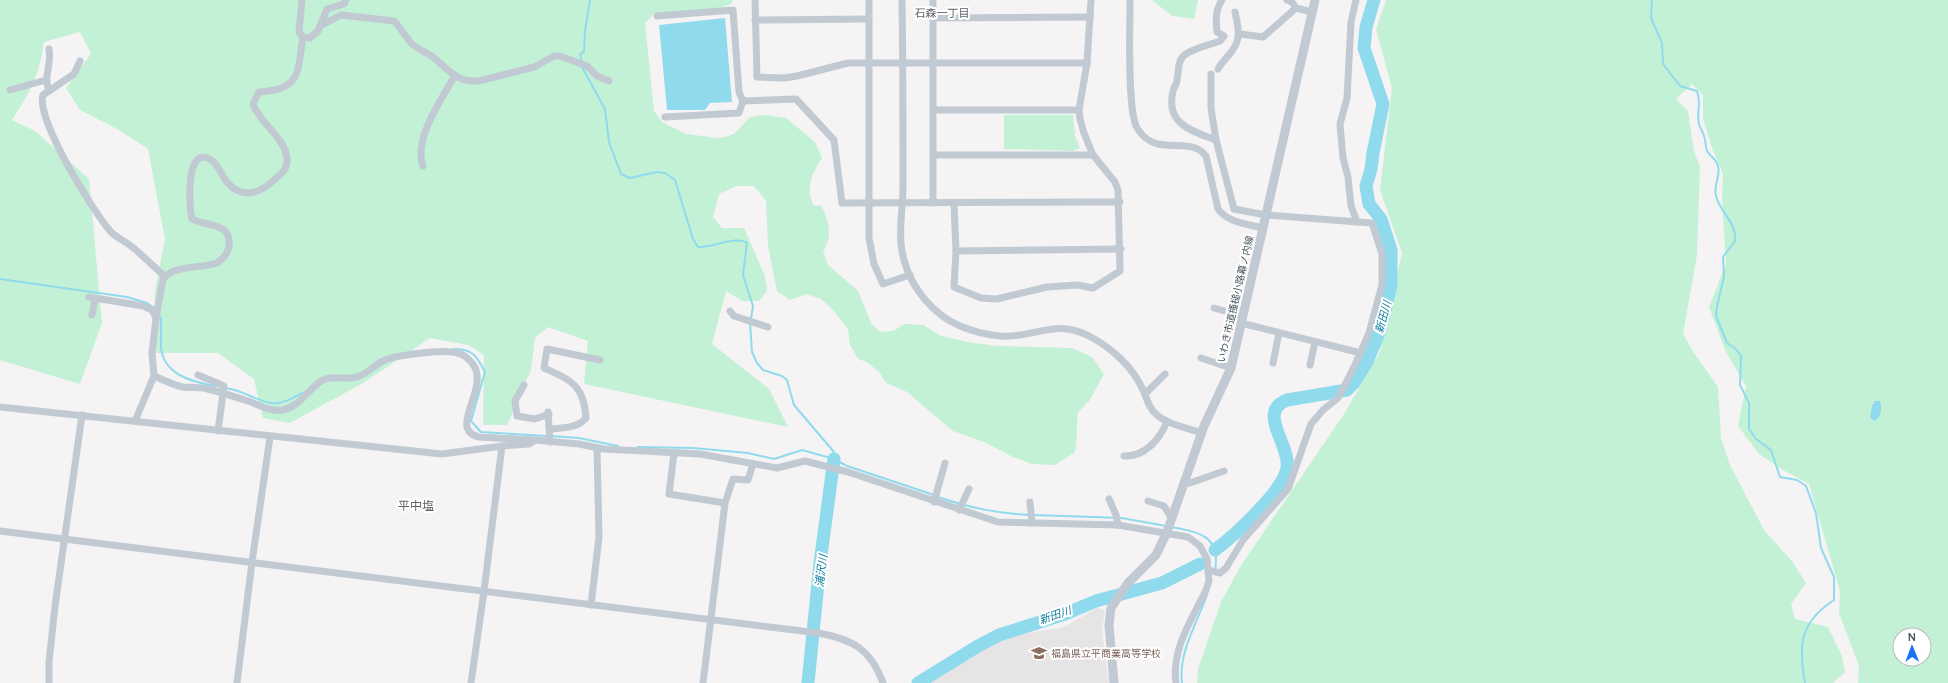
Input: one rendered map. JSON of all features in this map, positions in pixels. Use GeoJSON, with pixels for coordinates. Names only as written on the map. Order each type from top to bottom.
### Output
{"type":"FeatureCollection","features":[{"type":"Feature","properties":{"kind":"street"},"geometry":{"type":"LineString","coordinates":[[302,0],[299,32],[303,37],[310,38],[314,36],[320,26],[327,9],[344,4],[346,0]]}},
{"type":"Feature","properties":{"kind":"street"},"geometry":{"type":"LineString","coordinates":[[755,0],[757,77],[784,78],[848,63],[1087,63]]}},
{"type":"Feature","properties":{"kind":"street"},"geometry":{"type":"LineString","coordinates":[[869,0],[869,238],[874,264],[883,284],[910,275]]}},
{"type":"Feature","properties":{"kind":"street"},"geometry":{"type":"LineString","coordinates":[[902,0],[903,203],[901,238],[903,259],[916,288],[937,313],[959,326],[1001,336],[1069,328],[1091,337],[1116,354],[1127,364],[1145,394],[1151,410],[1167,421],[1202,433]]}},
{"type":"Feature","properties":{"kind":"street"},"geometry":{"type":"LineString","coordinates":[[933,0],[933,203]]}},
{"type":"Feature","properties":{"kind":"street"},"geometry":{"type":"LineString","coordinates":[[954,204],[956,250],[954,287],[981,298],[997,299],[1047,287],[1076,285],[1093,288],[1120,271],[1120,202],[1115,182],[1093,155],[1084,133],[1079,110],[1087,63],[1092,0]]}},
{"type":"Feature","properties":{"kind":"street"},"geometry":{"type":"LineString","coordinates":[[1130,0],[1133,116],[1137,128],[1143,137],[1153,143],[1168,146],[1197,147],[1206,156],[1218,210],[1223,216],[1232,220],[1263,228]]}},
{"type":"Feature","properties":{"kind":"street"},"geometry":{"type":"LineString","coordinates":[[1216,140],[1193,132],[1180,124],[1173,110],[1173,92],[1177,81],[1180,63],[1185,54],[1220,41],[1224,36],[1216,32],[1217,10],[1222,0]]}},
{"type":"Feature","properties":{"kind":"street"},"geometry":{"type":"LineString","coordinates":[[1286,0],[1292,2],[1296,8],[1312,12]]}},
{"type":"Feature","properties":{"kind":"street","name":"いわき市道搔槌小路幕ノ内線"},"geometry":{"type":"LineString","coordinates":[[1114,683],[1109,625],[1112,608],[1128,583],[1156,555],[1169,526],[1202,433],[1230,368],[1315,0]]}},
{"type":"Feature","properties":{"kind":"street"},"geometry":{"type":"LineString","coordinates":[[1356,0],[1351,22],[1347,98],[1340,124],[1343,158],[1348,177],[1351,206],[1357,222]]}},
{"type":"Feature","properties":{"kind":"street"},"geometry":{"type":"LineString","coordinates":[[1240,34],[1263,37],[1296,8]]}},
{"type":"Feature","properties":{"kind":"street"},"geometry":{"type":"LineString","coordinates":[[657,16],[733,10],[739,92],[743,101],[739,113],[665,117]]}},
{"type":"Feature","properties":{"kind":"street"},"geometry":{"type":"LineString","coordinates":[[1218,69],[1228,56],[1240,34],[1235,12]]}},
{"type":"Feature","properties":{"kind":"street"},"geometry":{"type":"LineString","coordinates":[[320,26],[341,15],[394,21],[413,44],[461,79],[479,81],[534,67],[554,56],[560,56],[587,66],[597,76],[610,81]]}},
{"type":"Feature","properties":{"kind":"street"},"geometry":{"type":"LineString","coordinates":[[933,18],[1090,17]]}},
{"type":"Feature","properties":{"kind":"street"},"geometry":{"type":"LineString","coordinates":[[755,20],[869,19]]}},
{"type":"Feature","properties":{"kind":"street"},"geometry":{"type":"LineString","coordinates":[[136,421],[154,376],[152,348],[156,318],[165,276],[176,270],[217,263],[228,253],[229,240],[225,230],[219,226],[199,223],[192,219],[192,166],[197,160],[210,159],[216,164],[227,182],[235,189],[248,193],[262,191],[281,174],[286,167],[288,158],[283,145],[259,115],[253,104],[259,92],[286,87],[293,81],[297,73],[303,37]]}},
{"type":"Feature","properties":{"kind":"street"},"geometry":{"type":"LineString","coordinates":[[49,49],[51,60],[46,80],[49,91]]}},
{"type":"Feature","properties":{"kind":"street"},"geometry":{"type":"LineString","coordinates":[[80,61],[74,74],[43,96],[41,101],[43,109],[61,154],[112,234],[131,246],[165,276]]}},
{"type":"Feature","properties":{"kind":"street"},"geometry":{"type":"LineString","coordinates":[[1211,74],[1211,108],[1216,140],[1234,209],[1266,215],[1372,223],[1379,241],[1383,269],[1380,297],[1369,333],[1344,386],[1342,394],[1311,424],[1294,477],[1288,489],[1243,540],[1226,568],[1212,570]]}},
{"type":"Feature","properties":{"kind":"street"},"geometry":{"type":"LineString","coordinates":[[423,166],[420,152],[425,132],[455,76]]}},
{"type":"Feature","properties":{"kind":"street"},"geometry":{"type":"LineString","coordinates":[[10,90],[46,80]]}},
{"type":"Feature","properties":{"kind":"street"},"geometry":{"type":"LineString","coordinates":[[743,101],[796,99],[834,140],[842,203],[954,204],[1120,202]]}},
{"type":"Feature","properties":{"kind":"street"},"geometry":{"type":"LineString","coordinates":[[933,110],[1079,110]]}},
{"type":"Feature","properties":{"kind":"street"},"geometry":{"type":"LineString","coordinates":[[933,155],[1093,155]]}},
{"type":"Feature","properties":{"kind":"street"},"geometry":{"type":"LineString","coordinates":[[956,250],[1121,249]]}},
{"type":"Feature","properties":{"kind":"street"},"geometry":{"type":"LineString","coordinates":[[92,314],[92,297],[143,306],[152,310],[156,318]]}},
{"type":"Feature","properties":{"kind":"street"},"geometry":{"type":"LineString","coordinates":[[1214,308],[1279,333],[1360,353]]}},
{"type":"Feature","properties":{"kind":"street"},"geometry":{"type":"LineString","coordinates":[[730,311],[734,316],[768,327]]}},
{"type":"Feature","properties":{"kind":"street"},"geometry":{"type":"LineString","coordinates":[[1273,363],[1279,333]]}},
{"type":"Feature","properties":{"kind":"street"},"geometry":{"type":"LineString","coordinates":[[1310,365],[1315,342]]}},
{"type":"Feature","properties":{"kind":"street"},"geometry":{"type":"LineString","coordinates":[[550,429],[570,427],[586,418],[579,389],[564,377],[544,368],[546,349],[600,360]]}},
{"type":"Feature","properties":{"kind":"street"},"geometry":{"type":"LineString","coordinates":[[154,376],[183,387],[203,388],[268,409],[282,410],[299,401],[326,379],[358,377],[381,362],[393,358],[436,352],[452,352],[462,354],[468,359],[476,368],[478,374],[478,382],[466,424],[467,429],[473,436],[536,440],[598,448],[700,454],[777,468],[806,461],[832,468],[998,522],[1169,526],[1200,546],[1212,570],[1206,590],[1176,654],[1174,670],[1176,683]]}},
{"type":"Feature","properties":{"kind":"street"},"geometry":{"type":"LineString","coordinates":[[1200,358],[1230,368]]}},
{"type":"Feature","properties":{"kind":"street"},"geometry":{"type":"LineString","coordinates":[[1145,394],[1165,374]]}},
{"type":"Feature","properties":{"kind":"street"},"geometry":{"type":"LineString","coordinates":[[198,375],[224,385],[218,431]]}},
{"type":"Feature","properties":{"kind":"street"},"geometry":{"type":"LineString","coordinates":[[524,385],[515,400],[517,416],[535,420],[548,413],[550,442]]}},
{"type":"Feature","properties":{"kind":"street"},"geometry":{"type":"LineString","coordinates":[[0,407],[442,454],[529,444],[536,440]]}},
{"type":"Feature","properties":{"kind":"street"},"geometry":{"type":"LineString","coordinates":[[49,683],[49,662],[55,606],[66,539],[82,415]]}},
{"type":"Feature","properties":{"kind":"street"},"geometry":{"type":"LineString","coordinates":[[1124,456],[1134,457],[1152,445],[1167,421]]}},
{"type":"Feature","properties":{"kind":"street"},"geometry":{"type":"LineString","coordinates":[[238,683],[252,562],[270,436]]}},
{"type":"Feature","properties":{"kind":"street"},"geometry":{"type":"LineString","coordinates":[[471,683],[502,446]]}},
{"type":"Feature","properties":{"kind":"street"},"geometry":{"type":"LineString","coordinates":[[591,605],[599,536],[598,448]]}},
{"type":"Feature","properties":{"kind":"street"},"geometry":{"type":"LineString","coordinates":[[674,453],[669,494],[725,503]]}},
{"type":"Feature","properties":{"kind":"street"},"geometry":{"type":"LineString","coordinates":[[934,502],[946,463]]}},
{"type":"Feature","properties":{"kind":"street"},"geometry":{"type":"LineString","coordinates":[[703,683],[712,620],[725,503],[733,479],[748,480],[753,464]]}},
{"type":"Feature","properties":{"kind":"street"},"geometry":{"type":"LineString","coordinates":[[1184,483],[1190,483],[1224,472]]}},
{"type":"Feature","properties":{"kind":"street"},"geometry":{"type":"LineString","coordinates":[[959,510],[969,489]]}},
{"type":"Feature","properties":{"kind":"street"},"geometry":{"type":"LineString","coordinates":[[1109,499],[1116,515],[1118,525]]}},
{"type":"Feature","properties":{"kind":"street"},"geometry":{"type":"LineString","coordinates":[[1148,501],[1164,506],[1169,526]]}},
{"type":"Feature","properties":{"kind":"street"},"geometry":{"type":"LineString","coordinates":[[1030,502],[1032,523]]}},
{"type":"Feature","properties":{"kind":"street"},"geometry":{"type":"LineString","coordinates":[[0,531],[837,636],[862,649],[872,660],[883,683]]}},
{"type":"Feature","properties":{"kind":"shaded area","name":"福島県立平商業高等学校"},"geometry":{"type":"Polygon","coordinates":[[[1097,608],[1105,611],[1102,631],[1109,683],[927,683],[956,662],[990,643],[1022,634],[1064,627],[1097,608]]]}},
{"type":"Feature","properties":{"kind":"green space"},"geometry":{"type":"Polygon","coordinates":[[[0,0],[733,0],[731,4],[713,11],[655,13],[645,23],[654,111],[662,122],[686,134],[718,138],[734,134],[750,117],[767,115],[786,118],[815,142],[822,158],[815,169],[811,181],[810,193],[814,206],[821,205],[828,223],[828,240],[823,252],[828,265],[858,291],[872,325],[881,332],[893,331],[905,324],[923,325],[941,336],[968,342],[997,346],[1072,348],[1092,357],[1104,374],[1089,401],[1078,412],[1075,452],[1055,465],[1032,464],[1013,457],[984,442],[953,431],[907,392],[886,383],[880,373],[867,362],[858,359],[850,345],[848,329],[834,311],[821,299],[806,294],[790,300],[777,291],[768,246],[766,201],[754,186],[736,186],[719,194],[713,217],[722,228],[744,228],[765,276],[767,291],[759,301],[742,301],[726,291],[712,344],[769,389],[788,427],[584,384],[588,341],[548,327],[535,338],[531,370],[507,425],[483,425],[484,355],[468,345],[430,338],[363,383],[290,423],[263,418],[254,379],[218,353],[152,353],[155,291],[165,239],[148,149],[119,130],[80,110],[66,88],[91,54],[80,32],[44,42],[37,74],[24,101],[12,120],[35,131],[89,179],[102,323],[80,384],[0,360],[0,0]]]}},
{"type":"Feature","properties":{"kind":"green space"},"geometry":{"type":"Polygon","coordinates":[[[1152,0],[1198,0],[1194,19],[1172,16],[1152,0]]]}},
{"type":"Feature","properties":{"kind":"green space"},"geometry":{"type":"Polygon","coordinates":[[[1386,0],[1948,0],[1948,683],[1858,683],[1859,666],[1839,613],[1840,591],[1809,484],[1783,470],[1759,454],[1738,426],[1746,386],[1726,352],[1709,307],[1726,264],[1722,199],[1723,174],[1712,148],[1703,119],[1703,95],[1692,84],[1676,99],[1688,111],[1694,152],[1700,166],[1697,255],[1683,334],[1694,353],[1718,387],[1721,438],[1730,465],[1764,530],[1792,561],[1806,583],[1791,604],[1795,619],[1828,627],[1842,656],[1845,672],[1833,683],[1197,683],[1198,669],[1221,602],[1240,567],[1344,414],[1379,354],[1402,253],[1380,190],[1392,88],[1376,29],[1386,0]]]}},
{"type":"Feature","properties":{"kind":"green space"},"geometry":{"type":"Polygon","coordinates":[[[1004,115],[1073,115],[1075,136],[1080,148],[1073,151],[1004,149],[1004,115]]]}},
{"type":"Feature","properties":{"kind":"water"},"geometry":{"type":"Polygon","coordinates":[[[725,18],[732,102],[710,103],[705,110],[667,110],[659,25],[725,18]]]}},
{"type":"Feature","properties":{"kind":"water"},"geometry":{"type":"Polygon","coordinates":[[[1875,401],[1880,401],[1881,410],[1879,418],[1874,421],[1870,417],[1872,406],[1875,401]]]}},
{"type":"Feature","properties":{"kind":"waterway"},"geometry":{"type":"LineString","coordinates":[[582,62],[580,55],[584,51],[585,31],[590,0]]}},
{"type":"Feature","properties":{"kind":"waterway","name":"新田川"},"geometry":{"type":"LineString","coordinates":[[1215,550],[1257,512],[1268,500],[1284,477],[1287,468],[1287,459],[1274,421],[1274,412],[1278,405],[1287,400],[1347,390],[1354,383],[1367,362],[1381,328],[1391,285],[1391,250],[1381,219],[1369,204],[1366,186],[1371,169],[1383,104],[1364,48],[1366,27],[1374,0]]}},
{"type":"Feature","properties":{"kind":"waterway"},"geometry":{"type":"LineString","coordinates":[[1652,0],[1651,18],[1662,43],[1663,64],[1680,86],[1697,91],[1699,100],[1699,124],[1705,138],[1707,151],[1716,162],[1719,170],[1715,188],[1716,196],[1721,208],[1731,223],[1735,234],[1735,241],[1723,257],[1724,277],[1716,316],[1727,343],[1736,349],[1741,356],[1740,385],[1749,403],[1749,429],[1756,439],[1771,450],[1780,477],[1797,480],[1806,486],[1816,513],[1821,548],[1834,577],[1834,600],[1814,617],[1804,636],[1802,657],[1805,683]]}},
{"type":"Feature","properties":{"kind":"waterway"},"geometry":{"type":"LineString","coordinates":[[582,67],[605,109],[609,142],[621,174],[630,178],[657,172],[665,173],[675,180],[693,239],[698,247],[737,240],[747,243],[743,275],[753,306],[751,319]]}},
{"type":"Feature","properties":{"kind":"waterway"},"geometry":{"type":"LineString","coordinates":[[0,279],[127,297],[147,303],[156,309]]}},
{"type":"Feature","properties":{"kind":"waterway"},"geometry":{"type":"LineString","coordinates":[[159,315],[161,319],[161,347],[163,357],[167,364],[180,376],[215,386]]}},
{"type":"Feature","properties":{"kind":"waterway"},"geometry":{"type":"LineString","coordinates":[[750,323],[752,352],[757,363],[763,370],[782,376],[787,380],[794,405],[834,452],[834,459]]}},
{"type":"Feature","properties":{"kind":"waterway"},"geometry":{"type":"LineString","coordinates":[[453,349],[465,350],[473,354],[485,372],[471,421],[481,432],[547,436]]}},
{"type":"Feature","properties":{"kind":"waterway"},"geometry":{"type":"LineString","coordinates":[[226,388],[271,403],[280,403],[304,392]]}},
{"type":"Feature","properties":{"kind":"waterway"},"geometry":{"type":"LineString","coordinates":[[551,436],[579,438],[618,446]]}},
{"type":"Feature","properties":{"kind":"waterway"},"geometry":{"type":"LineString","coordinates":[[638,447],[693,448],[748,453],[774,459],[802,450],[834,459],[847,466],[934,495]]}},
{"type":"Feature","properties":{"kind":"waterway","name":"浦沢川"},"geometry":{"type":"LineString","coordinates":[[808,683],[820,563],[834,459]]}},
{"type":"Feature","properties":{"kind":"waterway"},"geometry":{"type":"LineString","coordinates":[[938,497],[983,509],[1029,515]]}},
{"type":"Feature","properties":{"kind":"waterway"},"geometry":{"type":"LineString","coordinates":[[1034,515],[1122,518],[1166,526]]}},
{"type":"Feature","properties":{"kind":"waterway"},"geometry":{"type":"LineString","coordinates":[[1171,527],[1190,531],[1205,537],[1211,542],[1216,558],[1215,570]]}},
{"type":"Feature","properties":{"kind":"waterway","name":"新田川"},"geometry":{"type":"LineString","coordinates":[[918,683],[978,646],[999,635],[1065,614],[1096,601],[1162,583],[1200,564]]}},
{"type":"Feature","properties":{"kind":"waterway"},"geometry":{"type":"LineString","coordinates":[[1182,683],[1183,661],[1189,638],[1207,595]]}},
{"type":"Feature","properties":{"kind":"place","name":"福島県立平商業高等学校"},"geometry":{"type":"Point","coordinates":[1039,653]}},
{"type":"Feature","properties":{"kind":"district","name":"石森一丁目"},"geometry":{"type":"Point","coordinates":[942,13]}},
{"type":"Feature","properties":{"kind":"district","name":"平中塩"},"geometry":{"type":"Point","coordinates":[416,506]}}]}
